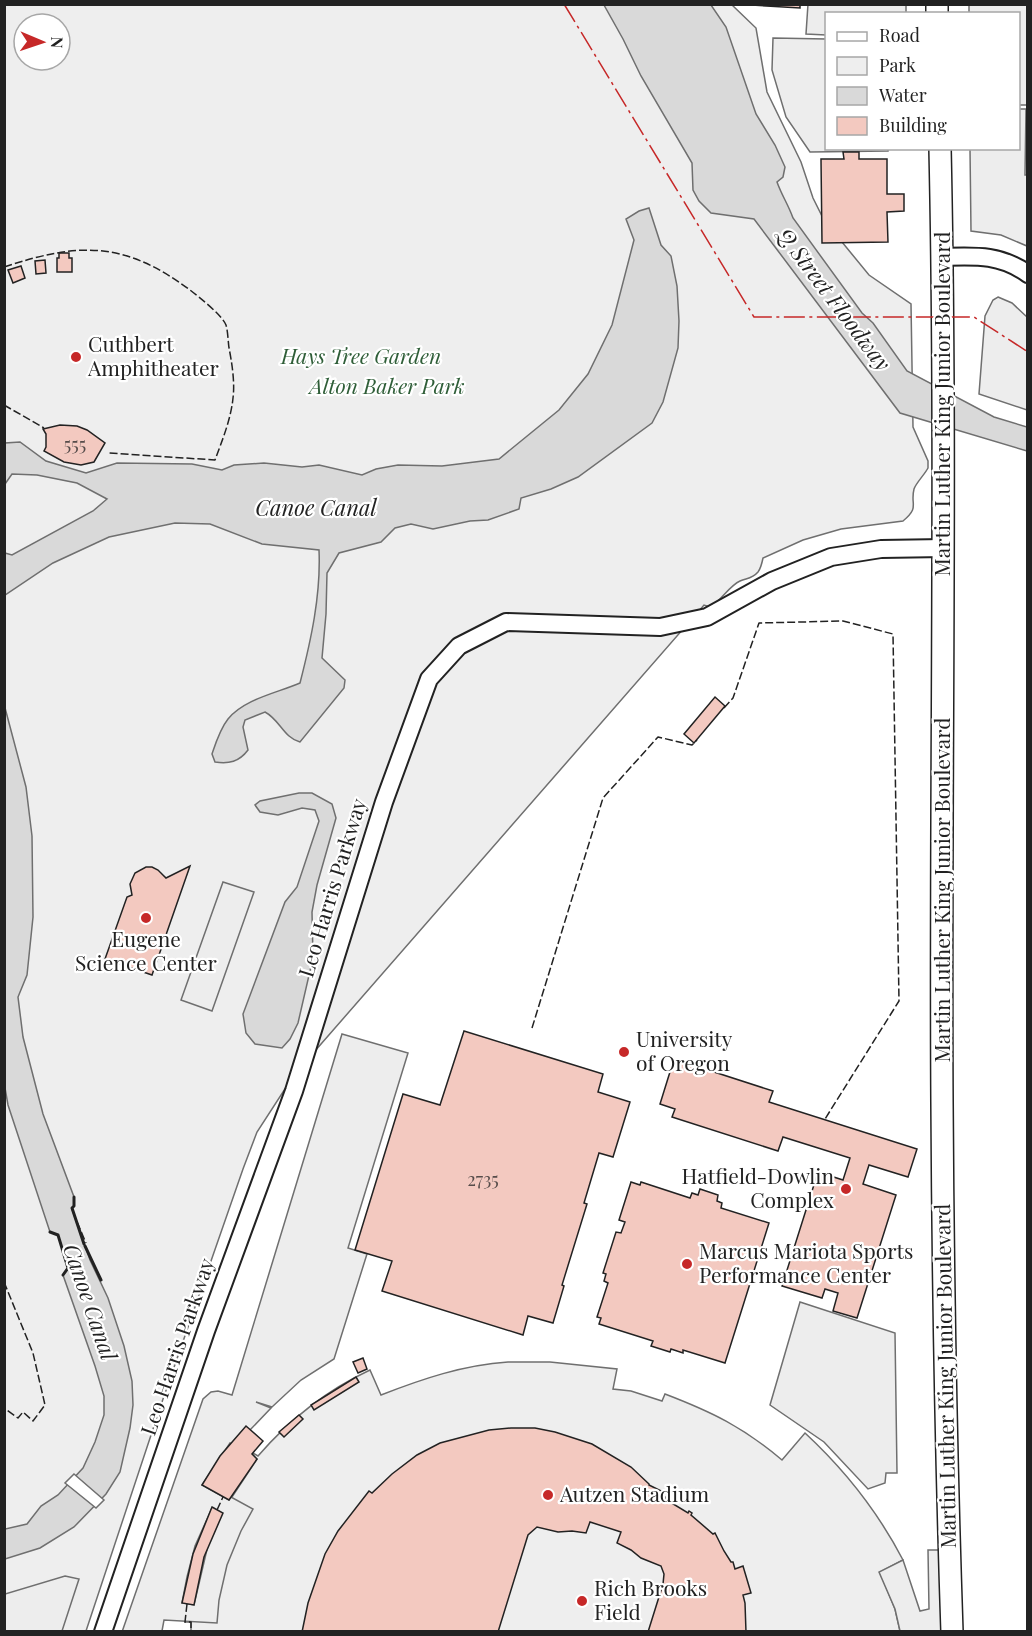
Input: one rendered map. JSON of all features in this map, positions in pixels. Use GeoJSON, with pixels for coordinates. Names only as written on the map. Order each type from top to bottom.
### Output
{"type":"FeatureCollection","features":[{"type":"Feature","properties":{"kind":"main road","name":"Martin Luther King Junior Boulevard"},"geometry":{"type":"LineString","coordinates":[[940,150],[945,448],[942,1124],[945,1431],[952,1632]]}},
{"type":"Feature","properties":{"kind":"street"},"geometry":{"type":"LineString","coordinates":[[943,257],[988,257],[1002,260],[1028,274]]}},
{"type":"Feature","properties":{"kind":"street","name":"Leo Harris Parkway"},"geometry":{"type":"LineString","coordinates":[[103,1632],[202,1343],[294,1091],[362,867],[429,679],[459,646],[506,622],[660,627],[707,617],[772,581],[831,557],[881,549],[944,548]]}},
{"type":"Feature","properties":{"kind":"green space","name":"Alton Baker Park"},"geometry":{"type":"Polygon","coordinates":[[[5,5],[732,5],[756,28],[767,92],[801,162],[813,198],[824,220],[869,275],[911,304],[913,427],[928,461],[928,468],[914,489],[913,509],[903,521],[841,529],[803,540],[763,558],[756,574],[736,583],[710,607],[704,605],[294,1075],[257,1132],[243,1169],[86,1631],[5,1632],[5,5]]]}},
{"type":"Feature","properties":{"kind":"green space","name":"Autzen Stadium"},"geometry":{"type":"Polygon","coordinates":[[[508,1362],[550,1362],[617,1369],[613,1389],[631,1391],[662,1401],[665,1394],[682,1401],[740,1429],[782,1460],[805,1433],[860,1492],[883,1525],[903,1560],[880,1572],[895,1609],[900,1631],[191,1632],[191,1622],[185,1622],[187,1604],[194,1605],[204,1557],[222,1513],[217,1510],[223,1497],[230,1500],[257,1459],[253,1453],[258,1456],[309,1407],[338,1387],[370,1370],[381,1395],[443,1374],[475,1366],[508,1362]]]}},
{"type":"Feature","properties":{"kind":"shaded area"},"geometry":{"type":"Polygon","coordinates":[[[808,4],[906,5],[906,12],[825,12],[825,35],[806,34],[808,4]]]}},
{"type":"Feature","properties":{"kind":"shaded area"},"geometry":{"type":"Polygon","coordinates":[[[969,5],[1027,5],[1027,105],[1020,105],[1020,12],[969,12],[969,5]]]}},
{"type":"Feature","properties":{"kind":"shaded area"},"geometry":{"type":"Polygon","coordinates":[[[773,38],[825,39],[825,150],[888,151],[810,152],[786,117],[772,70],[773,38]]]}},
{"type":"Feature","properties":{"kind":"shaded area"},"geometry":{"type":"Polygon","coordinates":[[[1020,109],[1026,109],[1027,246],[1001,235],[971,231],[970,150],[1020,150],[1020,109]]]}},
{"type":"Feature","properties":{"kind":"shaded area"},"geometry":{"type":"Polygon","coordinates":[[[998,297],[1012,303],[1027,317],[1027,410],[979,394],[985,316],[993,300],[998,297]]]}},
{"type":"Feature","properties":{"kind":"shaded area"},"geometry":{"type":"Polygon","coordinates":[[[223,882],[254,892],[212,1011],[181,1000],[223,882]]]}},
{"type":"Feature","properties":{"kind":"shaded area"},"geometry":{"type":"Polygon","coordinates":[[[342,1034],[408,1053],[348,1248],[367,1254],[334,1359],[301,1380],[272,1407],[256,1402],[271,1408],[250,1430],[232,1444],[230,1443],[202,1485],[229,1500],[231,1497],[253,1509],[227,1565],[219,1600],[217,1623],[164,1620],[162,1631],[122,1632],[203,1399],[211,1392],[218,1391],[232,1395],[342,1034]],[[212,1508],[195,1546],[182,1603],[194,1605],[208,1545],[212,1508]]]}},
{"type":"Feature","properties":{"kind":"shaded area"},"geometry":{"type":"Polygon","coordinates":[[[800,1302],[895,1333],[897,1473],[886,1473],[885,1483],[868,1489],[824,1442],[770,1405],[800,1302]]]}},
{"type":"Feature","properties":{"kind":"shaded area"},"geometry":{"type":"Polygon","coordinates":[[[928,1550],[940,1550],[941,1631],[900,1631],[895,1609],[879,1572],[903,1560],[920,1611],[929,1609],[928,1550]]]}},
{"type":"Feature","properties":{"kind":"shaded area"},"geometry":{"type":"Polygon","coordinates":[[[65,1576],[79,1579],[62,1631],[5,1631],[5,1594],[65,1576]]]}},
{"type":"Feature","properties":{"kind":"water","name":"Q Street Floodway"},"geometry":{"type":"Polygon","coordinates":[[[604,5],[711,5],[726,27],[756,114],[785,167],[783,177],[777,182],[793,218],[907,371],[994,417],[1027,427],[1027,451],[900,413],[754,219],[711,213],[699,201],[693,190],[692,163],[641,76],[604,5]]]}},
{"type":"Feature","properties":{"kind":"water","name":"Canoe Canal"},"geometry":{"type":"Polygon","coordinates":[[[649,208],[661,245],[671,256],[677,286],[679,321],[678,348],[663,402],[652,423],[578,477],[551,489],[521,498],[519,509],[488,520],[470,521],[433,529],[411,524],[395,528],[381,542],[339,553],[327,573],[322,658],[345,680],[344,688],[300,742],[290,737],[265,712],[245,720],[243,727],[248,750],[241,757],[225,763],[215,762],[212,754],[223,727],[235,712],[252,701],[300,683],[317,601],[319,550],[262,544],[210,524],[175,523],[109,537],[53,563],[5,595],[5,553],[12,555],[93,511],[107,499],[77,483],[37,475],[12,474],[5,484],[5,443],[20,442],[46,461],[86,473],[117,463],[192,464],[222,470],[234,465],[264,463],[302,467],[319,465],[362,475],[376,469],[398,465],[442,466],[499,459],[559,410],[588,374],[612,325],[634,240],[626,219],[649,208]]]}},
{"type":"Feature","properties":{"kind":"water","name":"Canoe Canal"},"geometry":{"type":"Polygon","coordinates":[[[4,704],[26,787],[32,836],[33,917],[27,975],[18,997],[23,1037],[43,1114],[74,1197],[72,1209],[90,1260],[108,1298],[124,1346],[132,1381],[133,1405],[120,1472],[106,1494],[74,1527],[40,1548],[5,1559],[5,1529],[27,1524],[41,1506],[58,1495],[83,1468],[104,1415],[104,1396],[63,1275],[68,1268],[58,1235],[50,1232],[8,1105],[5,1088],[4,704]]]}},
{"type":"Feature","properties":{"kind":"water"},"geometry":{"type":"Polygon","coordinates":[[[299,793],[312,793],[332,804],[336,818],[317,885],[312,912],[313,958],[298,1023],[290,1039],[282,1048],[255,1044],[246,1033],[243,1014],[285,902],[297,887],[319,821],[315,810],[302,808],[278,815],[260,812],[255,805],[260,801],[299,793]]]}},
{"type":"Feature","properties":{"kind":"pier"},"geometry":{"type":"Polygon","coordinates":[[[74,1474],[104,1500],[96,1508],[65,1483],[74,1474]]]}},
{"type":"Feature","properties":{"kind":"building"},"geometry":{"type":"Polygon","coordinates":[[[735,4],[800,4],[800,8],[735,4]]]}},
{"type":"Feature","properties":{"kind":"building"},"geometry":{"type":"Polygon","coordinates":[[[843,152],[859,152],[859,159],[887,159],[887,194],[904,194],[904,211],[887,212],[888,242],[822,243],[821,159],[844,159],[843,152]]]}},
{"type":"Feature","properties":{"kind":"building"},"geometry":{"type":"Polygon","coordinates":[[[59,253],[69,253],[69,258],[72,258],[72,272],[57,272],[59,253]]]}},
{"type":"Feature","properties":{"kind":"building"},"geometry":{"type":"Polygon","coordinates":[[[45,260],[46,273],[36,274],[35,261],[45,260]]]}},
{"type":"Feature","properties":{"kind":"building"},"geometry":{"type":"Polygon","coordinates":[[[21,266],[25,278],[13,283],[8,270],[21,266]]]}},
{"type":"Feature","properties":{"kind":"building"},"geometry":{"type":"Polygon","coordinates":[[[60,425],[77,426],[87,430],[105,443],[94,462],[81,465],[64,462],[44,451],[46,434],[43,429],[60,425]]]}},
{"type":"Feature","properties":{"kind":"building"},"geometry":{"type":"Polygon","coordinates":[[[715,697],[725,706],[694,743],[684,734],[715,697]]]}},
{"type":"Feature","properties":{"kind":"building"},"geometry":{"type":"Polygon","coordinates":[[[190,866],[152,975],[105,959],[127,897],[132,895],[130,884],[135,873],[146,867],[152,867],[166,878],[190,866]]]}},
{"type":"Feature","properties":{"kind":"building"},"geometry":{"type":"Polygon","coordinates":[[[464,1031],[603,1074],[598,1092],[630,1102],[613,1157],[599,1153],[553,1323],[528,1316],[523,1335],[382,1291],[392,1261],[355,1250],[403,1094],[440,1105],[464,1031]]]}},
{"type":"Feature","properties":{"kind":"building","name":"Hatfield-Dowlin Complex"},"geometry":{"type":"Polygon","coordinates":[[[674,1059],[773,1091],[769,1102],[917,1149],[908,1177],[869,1165],[863,1184],[896,1195],[857,1318],[833,1311],[838,1293],[825,1289],[822,1298],[782,1286],[818,1172],[843,1180],[850,1158],[783,1137],[778,1151],[672,1117],[675,1109],[660,1104],[674,1059]]]}},
{"type":"Feature","properties":{"kind":"building"},"geometry":{"type":"Polygon","coordinates":[[[631,1182],[640,1185],[641,1182],[690,1198],[692,1193],[698,1195],[700,1189],[718,1195],[717,1201],[722,1203],[721,1208],[769,1223],[725,1363],[683,1350],[683,1353],[671,1349],[670,1352],[651,1346],[653,1341],[599,1324],[601,1318],[597,1317],[608,1283],[604,1281],[606,1274],[603,1273],[616,1232],[621,1233],[625,1222],[619,1220],[631,1182]]]}},
{"type":"Feature","properties":{"kind":"building"},"geometry":{"type":"Polygon","coordinates":[[[363,1358],[367,1369],[358,1373],[353,1362],[363,1358]]]}},
{"type":"Feature","properties":{"kind":"building"},"geometry":{"type":"Polygon","coordinates":[[[356,1377],[359,1382],[314,1410],[311,1405],[356,1377]]]}},
{"type":"Feature","properties":{"kind":"building"},"geometry":{"type":"Polygon","coordinates":[[[299,1415],[303,1419],[284,1437],[279,1432],[299,1415]]]}},
{"type":"Feature","properties":{"kind":"building"},"geometry":{"type":"Polygon","coordinates":[[[246,1426],[263,1441],[252,1454],[257,1459],[229,1500],[202,1485],[220,1456],[246,1426]]]}},
{"type":"Feature","properties":{"kind":"building"},"geometry":{"type":"Polygon","coordinates":[[[535,1428],[592,1444],[631,1467],[649,1485],[663,1492],[662,1496],[665,1499],[688,1513],[689,1511],[692,1513],[691,1515],[713,1534],[715,1533],[735,1569],[743,1566],[751,1593],[743,1595],[746,1632],[648,1632],[663,1584],[664,1574],[661,1566],[641,1558],[617,1543],[621,1532],[590,1522],[586,1533],[558,1532],[537,1527],[528,1535],[498,1632],[302,1632],[308,1603],[325,1554],[338,1531],[369,1491],[372,1493],[417,1455],[440,1443],[489,1430],[535,1428]]]}},
{"type":"Feature","properties":{"kind":"building"},"geometry":{"type":"Polygon","coordinates":[[[212,1507],[223,1513],[204,1557],[194,1605],[182,1603],[193,1554],[212,1507]]]}},
{"type":"Feature","properties":{"kind":"fence"},"geometry":{"type":"LineString","coordinates":[[4,267],[56,253],[79,250],[122,255],[144,262],[166,274],[190,290],[224,321],[234,392],[228,422],[215,460],[109,453]]}},
{"type":"Feature","properties":{"kind":"fence"},"geometry":{"type":"LineString","coordinates":[[4,405],[44,428]]}},
{"type":"Feature","properties":{"kind":"fence"},"geometry":{"type":"LineString","coordinates":[[724,708],[733,698],[759,623],[843,621],[893,634],[899,1001],[825,1119]]}},
{"type":"Feature","properties":{"kind":"fence"},"geometry":{"type":"LineString","coordinates":[[532,1028],[603,798],[658,737],[692,745],[697,740]]}},
{"type":"Feature","properties":{"kind":"fence"},"geometry":{"type":"LineString","coordinates":[[77,1222],[86,1243]]}},
{"type":"Feature","properties":{"kind":"fence"},"geometry":{"type":"LineString","coordinates":[[4,1282],[33,1353],[45,1405],[33,1421],[23,1412],[18,1418],[4,1408]]}},
{"type":"Feature","properties":{"kind":"fence"},"geometry":{"type":"LineString","coordinates":[[217,1510],[223,1497]]}},
{"type":"Feature","properties":{"kind":"fence"},"geometry":{"type":"LineString","coordinates":[[187,1604],[185,1622],[191,1622],[191,1632]]}},
{"type":"Feature","properties":{"kind":"wall"},"geometry":{"type":"LineString","coordinates":[[74,1197],[72,1208],[84,1244]]}},
{"type":"Feature","properties":{"kind":"wall"},"geometry":{"type":"LineString","coordinates":[[50,1232],[58,1235],[68,1268],[63,1275]]}},
{"type":"Feature","properties":{"kind":"wall"},"geometry":{"type":"LineString","coordinates":[[85,1246],[101,1280]]}},
{"type":"Feature","properties":{"kind":"power"},"geometry":{"type":"LineString","coordinates":[[564,4],[754,317],[974,317],[1028,352]]}},
{"type":"Feature","properties":{"kind":"place","name":"Cuthbert Amphitheater"},"geometry":{"type":"Point","coordinates":[76,357]}},
{"type":"Feature","properties":{"kind":"place","name":"Eugene Science Center"},"geometry":{"type":"Point","coordinates":[146,918]}},
{"type":"Feature","properties":{"kind":"place","name":"University of Oregon"},"geometry":{"type":"Point","coordinates":[624,1052]}},
{"type":"Feature","properties":{"kind":"place","name":"Hatfield-Dowlin Complex"},"geometry":{"type":"Point","coordinates":[846,1189]}},
{"type":"Feature","properties":{"kind":"place","name":"Marcus Mariota Sports Performance Center"},"geometry":{"type":"Point","coordinates":[687,1264]}},
{"type":"Feature","properties":{"kind":"place","name":"Autzen Stadium"},"geometry":{"type":"Point","coordinates":[548,1495]}},
{"type":"Feature","properties":{"kind":"place","name":"Rich Brooks Field"},"geometry":{"type":"Point","coordinates":[582,1601]}},
{"type":"Feature","properties":{"kind":"park label","name":"Hays Tree Garden"},"geometry":{"type":"Point","coordinates":[361,357]}}]}
